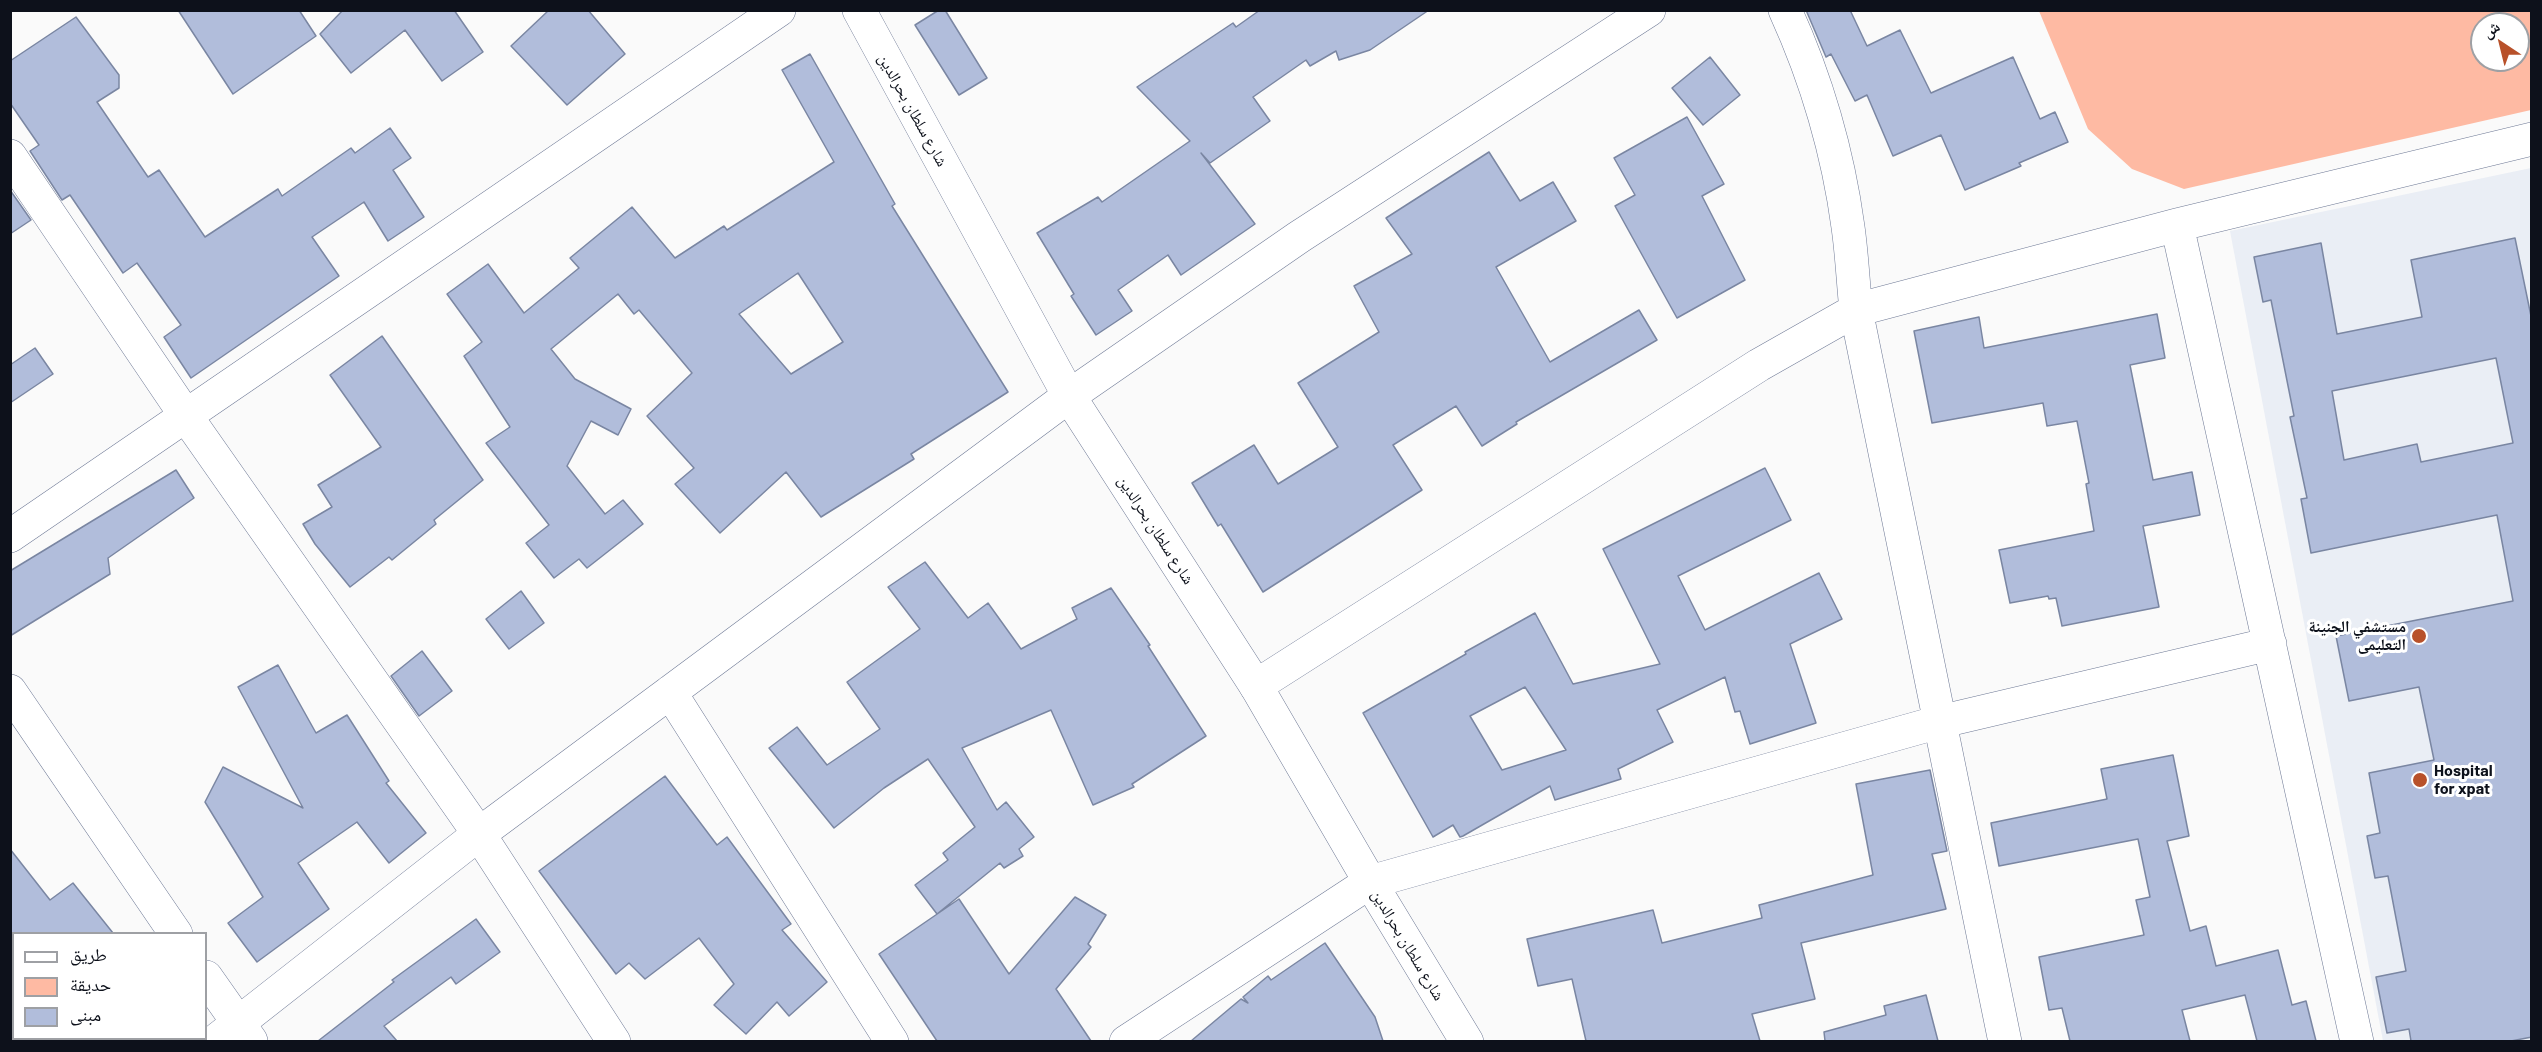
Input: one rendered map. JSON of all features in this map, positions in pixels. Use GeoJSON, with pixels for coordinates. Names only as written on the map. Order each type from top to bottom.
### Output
{"type":"FeatureCollection","features":[{"type":"Feature","properties":{"kind":"street"},"geometry":{"type":"LineString","coordinates":[[10,536],[779,10]]}},
{"type":"Feature","properties":{"kind":"street","name":"شارع سلطان بحرالدين"},"geometry":{"type":"LineString","coordinates":[[859,10],[1069,396],[1256,686],[1370,882],[1467,1041]]}},
{"type":"Feature","properties":{"kind":"street"},"geometry":{"type":"LineString","coordinates":[[207,978],[234,1035],[479,834],[1069,396],[1299,237],[1648,10]]}},
{"type":"Feature","properties":{"kind":"street"},"geometry":{"type":"LineString","coordinates":[[1785,10],[1805,54],[1837,166],[1848,227],[1856,310],[2005,1041]]}},
{"type":"Feature","properties":{"kind":"street"},"geometry":{"type":"LineString","coordinates":[[1256,686],[1759,365],[1856,310],[2177,225],[2532,139]]}},
{"type":"Feature","properties":{"kind":"street"},"geometry":{"type":"LineString","coordinates":[[10,156],[186,416],[479,834],[614,1041]]}},
{"type":"Feature","properties":{"kind":"street"},"geometry":{"type":"LineString","coordinates":[[2177,225],[2357,1041]]}},
{"type":"Feature","properties":{"kind":"street"},"geometry":{"type":"LineString","coordinates":[[1126,1041],[1370,882],[1939,722],[2270,644]]}},
{"type":"Feature","properties":{"kind":"street"},"geometry":{"type":"LineString","coordinates":[[10,691],[175,932]]}},
{"type":"Feature","properties":{"kind":"street"},"geometry":{"type":"LineString","coordinates":[[670,692],[892,1041]]}},
{"type":"Feature","properties":{"kind":"shaded area","name":"مستشفي الجنينة التعليمى"},"geometry":{"type":"Polygon","coordinates":[[[2531,168],[2531,1041],[2383,1041],[2230,231],[2531,168]]]}},
{"type":"Feature","properties":{"kind":"green space"},"geometry":{"type":"Polygon","coordinates":[[[2039,11],[2531,11],[2531,110],[2184,189],[2132,169],[2088,129],[2039,11]]]}},
{"type":"Feature","properties":{"kind":"building"},"geometry":{"type":"Polygon","coordinates":[[[178,10],[299,10],[316,36],[233,94],[178,10]]]}},
{"type":"Feature","properties":{"kind":"building"},"geometry":{"type":"Polygon","coordinates":[[[343,10],[454,10],[483,52],[442,81],[405,30],[351,73],[320,34],[343,10]]]}},
{"type":"Feature","properties":{"kind":"building"},"geometry":{"type":"Polygon","coordinates":[[[549,10],[588,10],[625,54],[567,105],[511,46],[549,10]]]}},
{"type":"Feature","properties":{"kind":"building"},"geometry":{"type":"Polygon","coordinates":[[[939,10],[945,10],[987,78],[959,95],[915,25],[939,10]]]}},
{"type":"Feature","properties":{"kind":"building"},"geometry":{"type":"Polygon","coordinates":[[[1260,10],[1429,10],[1370,50],[1339,60],[1336,51],[1310,66],[1306,60],[1253,97],[1270,121],[1210,163],[1201,153],[1255,224],[1181,275],[1168,255],[1118,290],[1132,311],[1096,335],[1071,296],[1074,294],[1037,233],[1098,197],[1102,202],[1190,141],[1137,87],[1233,23],[1236,27],[1260,10]]]}},
{"type":"Feature","properties":{"kind":"building"},"geometry":{"type":"Polygon","coordinates":[[[1806,10],[1850,10],[1867,46],[1900,30],[1931,93],[2013,57],[2040,119],[2055,112],[2068,142],[2019,163],[2021,166],[1965,190],[1941,135],[1893,156],[1867,95],[1855,101],[1831,54],[1826,57],[1806,10]]]}},
{"type":"Feature","properties":{"kind":"building"},"geometry":{"type":"Polygon","coordinates":[[[76,17],[119,75],[119,88],[97,102],[148,177],[159,170],[205,237],[278,189],[282,196],[351,148],[355,153],[390,128],[411,158],[393,170],[424,217],[388,241],[364,202],[312,237],[339,276],[191,378],[164,337],[181,325],[137,263],[123,273],[70,195],[62,200],[30,151],[39,145],[10,103],[10,61],[76,17]]]}},
{"type":"Feature","properties":{"kind":"building"},"geometry":{"type":"Polygon","coordinates":[[[810,54],[895,204],[892,206],[1008,392],[911,454],[914,459],[821,517],[786,472],[720,533],[675,484],[694,468],[647,416],[692,373],[639,310],[634,314],[618,294],[551,349],[575,379],[631,409],[618,435],[591,421],[567,466],[605,514],[623,500],[643,524],[587,568],[579,559],[554,578],[526,543],[549,525],[486,443],[510,427],[464,356],[482,342],[447,294],[488,264],[524,313],[579,268],[570,258],[632,207],[675,258],[724,226],[727,230],[834,162],[782,70],[810,54]],[[798,273],[739,314],[791,374],[843,342],[798,273]]]}},
{"type":"Feature","properties":{"kind":"building"},"geometry":{"type":"Polygon","coordinates":[[[1710,57],[1740,95],[1703,125],[1672,88],[1710,57]]]}},
{"type":"Feature","properties":{"kind":"building"},"geometry":{"type":"Polygon","coordinates":[[[1687,117],[1724,184],[1702,196],[1745,280],[1677,318],[1615,206],[1635,195],[1614,158],[1687,117]]]}},
{"type":"Feature","properties":{"kind":"building"},"geometry":{"type":"Polygon","coordinates":[[[1489,152],[1520,201],[1553,182],[1576,221],[1496,267],[1550,362],[1639,310],[1657,340],[1516,422],[1517,424],[1482,446],[1456,406],[1393,445],[1422,490],[1263,592],[1221,524],[1218,526],[1192,483],[1254,445],[1278,484],[1338,447],[1298,383],[1379,332],[1354,286],[1412,254],[1386,218],[1489,152]]]}},
{"type":"Feature","properties":{"kind":"building"},"geometry":{"type":"Polygon","coordinates":[[[10,190],[31,220],[10,234],[10,190]]]}},
{"type":"Feature","properties":{"kind":"building"},"geometry":{"type":"Polygon","coordinates":[[[2515,238],[2532,321],[2532,1037],[2511,1041],[2411,1041],[2409,1029],[2387,1033],[2376,977],[2406,971],[2388,876],[2375,878],[2367,836],[2380,833],[2369,773],[2434,760],[2419,687],[2349,701],[2336,636],[2513,601],[2497,515],[2311,553],[2301,499],[2307,498],[2290,417],[2294,416],[2271,300],[2263,302],[2254,257],[2321,243],[2337,334],[2422,317],[2411,260],[2515,238]],[[2496,358],[2332,391],[2344,460],[2417,444],[2421,462],[2513,443],[2496,358]]]}},
{"type":"Feature","properties":{"kind":"building"},"geometry":{"type":"Polygon","coordinates":[[[2157,314],[2165,358],[2130,365],[2153,480],[2192,472],[2200,515],[2143,526],[2159,607],[2062,626],[2056,598],[2049,599],[2048,596],[2010,603],[1999,550],[2094,531],[2086,484],[2089,483],[2077,421],[2047,426],[2043,403],[1932,423],[1914,331],[1979,317],[1984,348],[2157,314]]]}},
{"type":"Feature","properties":{"kind":"building"},"geometry":{"type":"Polygon","coordinates":[[[382,336],[483,480],[434,520],[436,524],[392,560],[389,557],[350,587],[315,544],[303,524],[332,507],[318,485],[381,447],[330,375],[382,336]]]}},
{"type":"Feature","properties":{"kind":"building"},"geometry":{"type":"Polygon","coordinates":[[[35,348],[53,374],[10,403],[10,365],[35,348]]]}},
{"type":"Feature","properties":{"kind":"building"},"geometry":{"type":"Polygon","coordinates":[[[1765,468],[1791,520],[1678,576],[1705,630],[1819,573],[1842,619],[1790,644],[1816,723],[1750,744],[1740,711],[1735,712],[1725,677],[1657,710],[1673,742],[1618,769],[1621,779],[1555,800],[1550,786],[1463,836],[1460,837],[1453,825],[1433,837],[1363,713],[1535,613],[1573,684],[1660,664],[1603,549],[1765,468]],[[1525,687],[1470,716],[1502,770],[1566,750],[1525,687]]]}},
{"type":"Feature","properties":{"kind":"building"},"geometry":{"type":"Polygon","coordinates":[[[176,470],[194,498],[108,558],[110,574],[10,636],[10,571],[176,470]]]}},
{"type":"Feature","properties":{"kind":"building"},"geometry":{"type":"Polygon","coordinates":[[[925,562],[968,618],[988,603],[1021,649],[1077,619],[1072,608],[1111,588],[1150,645],[1148,646],[1206,736],[1132,784],[1134,787],[1093,805],[1051,710],[962,748],[997,810],[1006,802],[1034,837],[1019,849],[1023,856],[1004,868],[1000,863],[937,914],[915,885],[948,860],[943,853],[975,827],[928,759],[884,788],[834,828],[769,748],[797,727],[827,765],[880,729],[847,682],[920,629],[888,587],[925,562]]]}},
{"type":"Feature","properties":{"kind":"building"},"geometry":{"type":"Polygon","coordinates":[[[521,591],[544,623],[509,649],[486,619],[521,591]]]}},
{"type":"Feature","properties":{"kind":"building"},"geometry":{"type":"Polygon","coordinates":[[[422,651],[452,691],[419,716],[391,676],[422,651]]]}},
{"type":"Feature","properties":{"kind":"building"},"geometry":{"type":"Polygon","coordinates":[[[278,665],[316,733],[347,715],[389,781],[386,783],[426,833],[389,863],[357,822],[298,863],[329,909],[257,962],[228,923],[263,897],[205,802],[223,767],[303,808],[238,687],[278,665]]]}},
{"type":"Feature","properties":{"kind":"building"},"geometry":{"type":"Polygon","coordinates":[[[2173,755],[2189,836],[2167,841],[2190,931],[2206,926],[2216,966],[2278,950],[2292,1005],[2306,1001],[2316,1041],[2257,1041],[2245,995],[2182,1010],[2190,1041],[2070,1041],[2062,1008],[2049,1010],[2039,957],[2144,935],[2136,900],[2150,897],[2138,839],[1999,866],[1991,823],[2107,799],[2101,769],[2173,755]]]}},
{"type":"Feature","properties":{"kind":"building"},"geometry":{"type":"Polygon","coordinates":[[[1930,770],[1947,851],[1932,854],[1946,909],[1801,943],[1815,999],[1752,1014],[1760,1041],[1586,1041],[1572,979],[1538,986],[1527,939],[1653,910],[1662,943],[1762,918],[1759,905],[1873,875],[1856,784],[1930,770]]]}},
{"type":"Feature","properties":{"kind":"building"},"geometry":{"type":"Polygon","coordinates":[[[665,776],[717,845],[727,837],[791,924],[782,930],[827,982],[789,1016],[777,1002],[746,1034],[714,1005],[734,984],[699,938],[645,979],[629,963],[616,974],[539,871],[665,776]]]}},
{"type":"Feature","properties":{"kind":"building"},"geometry":{"type":"Polygon","coordinates":[[[10,849],[50,900],[73,883],[112,932],[12,932],[10,933],[10,849]]]}},
{"type":"Feature","properties":{"kind":"building"},"geometry":{"type":"Polygon","coordinates":[[[1075,897],[1106,915],[1088,944],[1091,947],[1056,989],[1091,1041],[937,1041],[879,954],[959,899],[1009,974],[1075,897]]]}},
{"type":"Feature","properties":{"kind":"building"},"geometry":{"type":"Polygon","coordinates":[[[476,919],[500,952],[456,984],[451,977],[384,1026],[397,1041],[318,1041],[394,982],[392,980],[476,919]]]}},
{"type":"Feature","properties":{"kind":"building"},"geometry":{"type":"Polygon","coordinates":[[[1325,943],[1375,1017],[1383,1041],[1191,1041],[1241,999],[1248,1003],[1243,997],[1268,976],[1271,980],[1325,943]]]}},
{"type":"Feature","properties":{"kind":"building"},"geometry":{"type":"Polygon","coordinates":[[[1926,995],[1938,1041],[1825,1041],[1824,1032],[1886,1015],[1884,1006],[1926,995]]]}},
{"type":"Feature","properties":{"kind":"place","name":"مستشفي الجنينة التعليمى"},"geometry":{"type":"Point","coordinates":[2419,636]}},
{"type":"Feature","properties":{"kind":"place","name":"Hospital for xpat"},"geometry":{"type":"Point","coordinates":[2420,780]}}]}
